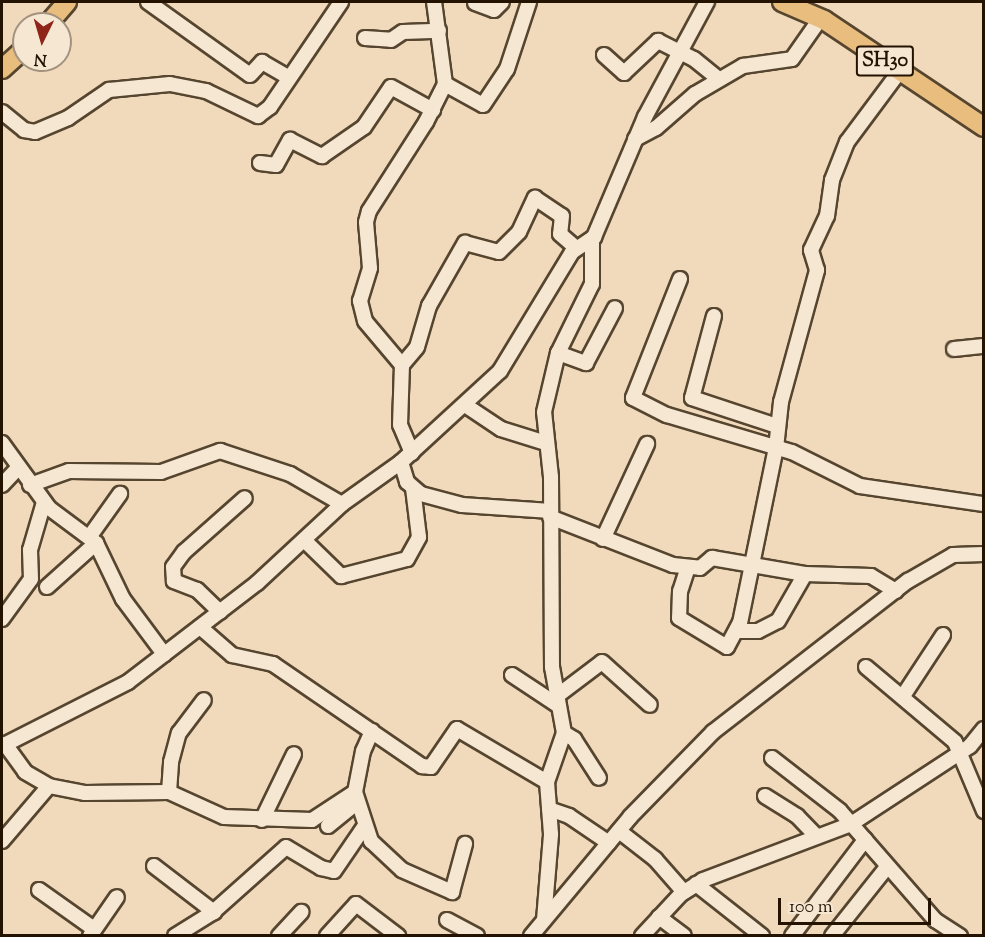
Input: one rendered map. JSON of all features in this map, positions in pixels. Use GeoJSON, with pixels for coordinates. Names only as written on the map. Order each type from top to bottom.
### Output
{"type":"FeatureCollection","features":[{"type":"Feature","properties":{"kind":"main road","name":"SH30"},"geometry":{"type":"LineString","coordinates":[[782,2],[820,19],[984,127]]}},
{"type":"Feature","properties":{"kind":"street"},"geometry":{"type":"LineString","coordinates":[[148,2],[250,75],[262,62],[288,77]]}},
{"type":"Feature","properties":{"kind":"street"},"geometry":{"type":"LineString","coordinates":[[2,112],[24,130],[35,132],[68,118],[109,90],[171,84],[206,91],[258,116],[270,107],[288,77],[341,2]]}},
{"type":"Feature","properties":{"kind":"street"},"geometry":{"type":"LineString","coordinates":[[402,365],[361,312],[370,268],[366,222],[376,196],[432,110],[446,84],[434,2]]}},
{"type":"Feature","properties":{"kind":"street"},"geometry":{"type":"LineString","coordinates":[[475,3],[494,10],[502,2]]}},
{"type":"Feature","properties":{"kind":"street"},"geometry":{"type":"LineString","coordinates":[[446,84],[483,105],[507,69],[529,2]]}},
{"type":"Feature","properties":{"kind":"street"},"geometry":{"type":"LineString","coordinates":[[544,920],[551,834],[547,782],[564,733],[552,667],[551,477],[544,412],[558,354],[592,284],[592,239],[635,139],[706,2]]}},
{"type":"Feature","properties":{"kind":"street"},"geometry":{"type":"LineString","coordinates":[[635,139],[656,128],[719,79],[743,66],[792,59],[820,19]]}},
{"type":"Feature","properties":{"kind":"street"},"geometry":{"type":"LineString","coordinates":[[366,38],[391,40],[402,32],[439,31]]}},
{"type":"Feature","properties":{"kind":"street"},"geometry":{"type":"LineString","coordinates":[[604,55],[624,73],[657,41],[680,51],[719,79]]}},
{"type":"Feature","properties":{"kind":"street"},"geometry":{"type":"LineString","coordinates":[[688,567],[680,591],[680,618],[725,648],[738,631],[776,448],[777,426],[801,320],[817,270],[811,250],[827,216],[831,180],[847,142],[900,71]]}},
{"type":"Feature","properties":{"kind":"street"},"geometry":{"type":"LineString","coordinates":[[260,163],[276,165],[290,140],[322,156],[364,127],[391,87],[432,110]]}},
{"type":"Feature","properties":{"kind":"street"},"geometry":{"type":"LineString","coordinates":[[304,540],[341,576],[407,559],[419,537],[413,488],[400,425],[402,365],[417,347],[429,306],[465,243],[499,252],[519,232],[536,198],[562,216],[560,234],[576,248]]}},
{"type":"Feature","properties":{"kind":"street"},"geometry":{"type":"LineString","coordinates":[[356,798],[312,820],[262,820],[207,812],[169,792],[84,793],[49,786],[25,772],[3,745],[128,682],[220,612],[342,504],[406,458],[500,372],[576,248],[592,239]]}},
{"type":"Feature","properties":{"kind":"street"},"geometry":{"type":"LineString","coordinates":[[680,279],[633,398],[667,415],[776,448],[860,486],[984,504]]}},
{"type":"Feature","properties":{"kind":"street"},"geometry":{"type":"LineString","coordinates":[[558,354],[586,363],[615,308]]}},
{"type":"Feature","properties":{"kind":"street"},"geometry":{"type":"LineString","coordinates":[[714,316],[692,399],[777,426]]}},
{"type":"Feature","properties":{"kind":"street"},"geometry":{"type":"LineString","coordinates":[[954,349],[984,345]]}},
{"type":"Feature","properties":{"kind":"street"},"geometry":{"type":"LineString","coordinates":[[465,405],[501,429],[546,443]]}},
{"type":"Feature","properties":{"kind":"street"},"geometry":{"type":"LineString","coordinates":[[2,443],[18,469],[44,502],[93,540],[123,599],[164,654]]}},
{"type":"Feature","properties":{"kind":"street"},"geometry":{"type":"LineString","coordinates":[[603,539],[647,444]]}},
{"type":"Feature","properties":{"kind":"street"},"geometry":{"type":"LineString","coordinates":[[30,485],[69,471],[161,472],[220,451],[290,474],[342,504]]}},
{"type":"Feature","properties":{"kind":"street"},"geometry":{"type":"LineString","coordinates":[[2,486],[18,469]]}},
{"type":"Feature","properties":{"kind":"street"},"geometry":{"type":"LineString","coordinates":[[413,488],[462,505],[550,514],[658,561],[688,567],[702,567],[712,558],[805,574],[871,576],[896,591]]}},
{"type":"Feature","properties":{"kind":"street"},"geometry":{"type":"LineString","coordinates":[[47,586],[93,540],[120,494]]}},
{"type":"Feature","properties":{"kind":"street"},"geometry":{"type":"LineString","coordinates":[[220,612],[197,590],[174,581],[173,567],[184,552],[245,498]]}},
{"type":"Feature","properties":{"kind":"street"},"geometry":{"type":"LineString","coordinates":[[2,619],[31,579],[30,550],[44,502]]}},
{"type":"Feature","properties":{"kind":"street"},"geometry":{"type":"LineString","coordinates":[[531,936],[619,831],[713,732],[896,591],[953,555],[984,554]]}},
{"type":"Feature","properties":{"kind":"street"},"geometry":{"type":"LineString","coordinates":[[738,631],[758,631],[778,621],[805,574]]}},
{"type":"Feature","properties":{"kind":"street"},"geometry":{"type":"LineString","coordinates":[[200,627],[232,656],[273,664],[429,768],[457,729],[547,782]]}},
{"type":"Feature","properties":{"kind":"street"},"geometry":{"type":"LineString","coordinates":[[903,696],[942,635]]}},
{"type":"Feature","properties":{"kind":"street"},"geometry":{"type":"LineString","coordinates":[[558,701],[602,662],[650,705]]}},
{"type":"Feature","properties":{"kind":"street"},"geometry":{"type":"LineString","coordinates":[[866,667],[948,735],[961,752],[984,811]]}},
{"type":"Feature","properties":{"kind":"street"},"geometry":{"type":"LineString","coordinates":[[512,675],[558,701]]}},
{"type":"Feature","properties":{"kind":"street"},"geometry":{"type":"LineString","coordinates":[[169,792],[171,762],[179,733],[204,700]]}},
{"type":"Feature","properties":{"kind":"street"},"geometry":{"type":"LineString","coordinates":[[642,936],[684,892],[696,884],[851,824],[961,752],[984,729]]}},
{"type":"Feature","properties":{"kind":"street"},"geometry":{"type":"LineString","coordinates":[[372,731],[363,751],[356,798],[364,827],[384,856],[402,870],[448,892],[454,890],[465,844]]}},
{"type":"Feature","properties":{"kind":"street"},"geometry":{"type":"LineString","coordinates":[[564,733],[576,741],[599,778]]}},
{"type":"Feature","properties":{"kind":"street"},"geometry":{"type":"LineString","coordinates":[[262,820],[294,754]]}},
{"type":"Feature","properties":{"kind":"street"},"geometry":{"type":"LineString","coordinates":[[772,758],[833,805],[935,920],[960,936]]}},
{"type":"Feature","properties":{"kind":"street"},"geometry":{"type":"LineString","coordinates":[[2,841],[49,786]]}},
{"type":"Feature","properties":{"kind":"street"},"geometry":{"type":"LineString","coordinates":[[765,796],[797,816],[816,836]]}},
{"type":"Feature","properties":{"kind":"street"},"geometry":{"type":"LineString","coordinates":[[328,826],[356,798]]}},
{"type":"Feature","properties":{"kind":"street"},"geometry":{"type":"LineString","coordinates":[[549,809],[569,816],[609,843]]}},
{"type":"Feature","properties":{"kind":"street"},"geometry":{"type":"LineString","coordinates":[[175,936],[214,912],[252,874],[287,847],[321,868],[334,871],[364,827]]}},
{"type":"Feature","properties":{"kind":"street"},"geometry":{"type":"LineString","coordinates":[[619,831],[655,859],[684,892]]}},
{"type":"Feature","properties":{"kind":"street"},"geometry":{"type":"LineString","coordinates":[[792,936],[865,840]]}},
{"type":"Feature","properties":{"kind":"street"},"geometry":{"type":"LineString","coordinates":[[154,866],[214,912]]}},
{"type":"Feature","properties":{"kind":"street"},"geometry":{"type":"LineString","coordinates":[[832,936],[887,867]]}},
{"type":"Feature","properties":{"kind":"street"},"geometry":{"type":"LineString","coordinates":[[696,884],[762,936]]}},
{"type":"Feature","properties":{"kind":"street"},"geometry":{"type":"LineString","coordinates":[[39,890],[92,932],[117,897]]}},
{"type":"Feature","properties":{"kind":"street"},"geometry":{"type":"LineString","coordinates":[[327,936],[356,904],[398,936]]}},
{"type":"Feature","properties":{"kind":"street"},"geometry":{"type":"LineString","coordinates":[[279,936],[301,912]]}},
{"type":"Feature","properties":{"kind":"street"},"geometry":{"type":"LineString","coordinates":[[659,917],[684,936]]}},
{"type":"Feature","properties":{"kind":"street"},"geometry":{"type":"LineString","coordinates":[[447,920],[477,936]]}}]}
